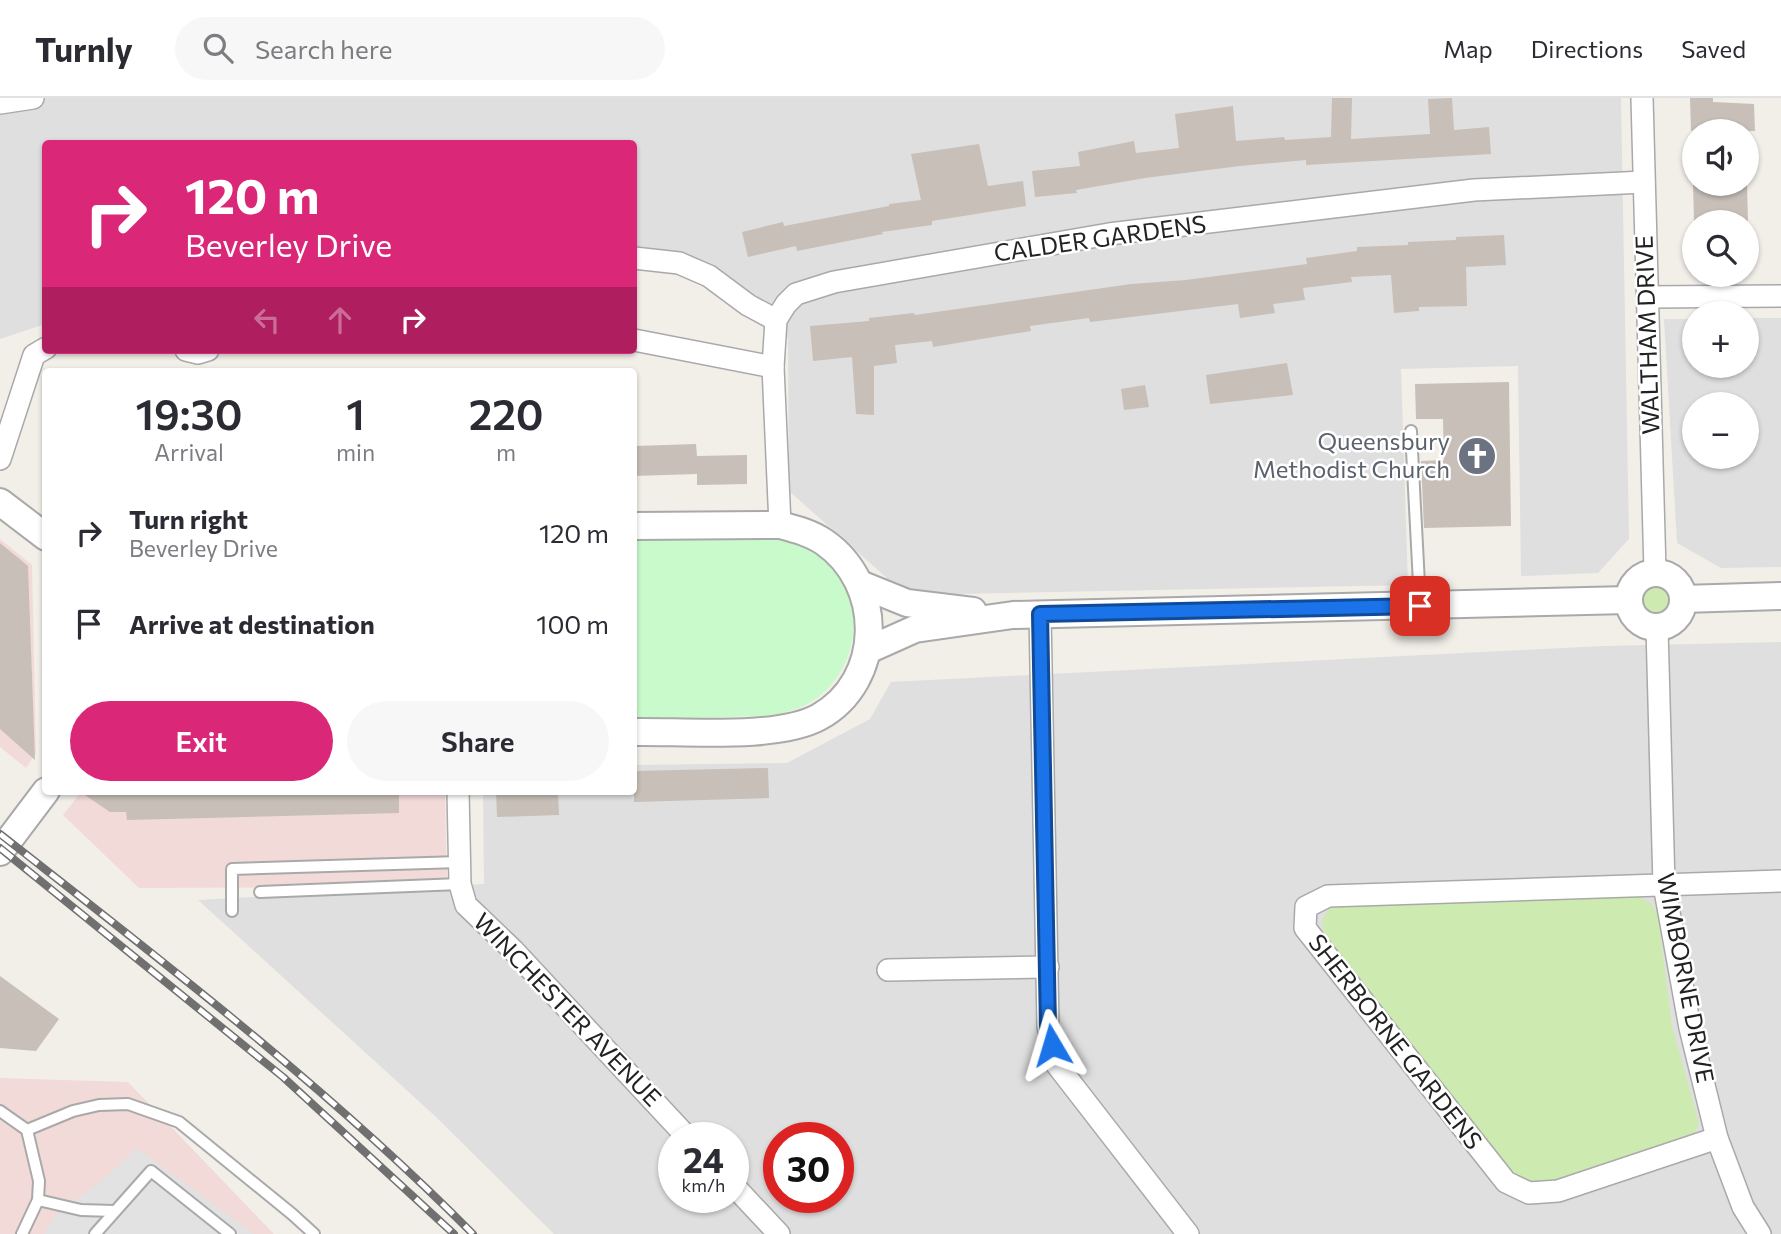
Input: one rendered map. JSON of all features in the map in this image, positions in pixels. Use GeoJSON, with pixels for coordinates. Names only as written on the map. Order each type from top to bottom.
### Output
{"type":"FeatureCollection","features":[{"type":"Feature","properties":{"kind":"street"},"geometry":{"type":"LineString","coordinates":[[0,103],[33,98]]}},
{"type":"Feature","properties":{"kind":"street","name":"WALTHAM DRIVE"},"geometry":{"type":"LineString","coordinates":[[1642,98],[1655,572]]}},
{"type":"Feature","properties":{"kind":"street","name":"CALDER GARDENS"},"geometry":{"type":"LineString","coordinates":[[776,320],[796,294],[834,282],[1109,234],[1474,190],[1644,182]]}},
{"type":"Feature","properties":{"kind":"street"},"geometry":{"type":"LineString","coordinates":[[637,258],[679,263],[709,276],[748,305],[776,320],[773,367],[780,525]]}},
{"type":"Feature","properties":{"kind":"street"},"geometry":{"type":"LineString","coordinates":[[1648,297],[1781,296]]}},
{"type":"Feature","properties":{"kind":"street"},"geometry":{"type":"LineString","coordinates":[[637,341],[773,367]]}},
{"type":"Feature","properties":{"kind":"street"},"geometry":{"type":"LineString","coordinates":[[0,459],[34,355],[42,350]]}},
{"type":"Feature","properties":{"kind":"street"},"geometry":{"type":"LineString","coordinates":[[0,502],[42,534]]}},
{"type":"Feature","properties":{"kind":"street"},"geometry":{"type":"LineString","coordinates":[[637,526],[780,525],[803,531],[824,542],[842,557],[860,584],[866,598],[869,619],[868,650],[858,676],[842,699],[819,717],[793,728],[765,731],[637,732]]}},
{"type":"Feature","properties":{"kind":"street"},"geometry":{"type":"LineString","coordinates":[[1655,572],[1665,573],[1675,579],[1681,588],[1683,599],[1682,609],[1676,618],[1657,628],[1637,620],[1630,611],[1628,600],[1635,580],[1644,574],[1655,572]]}},
{"type":"Feature","properties":{"kind":"street"},"geometry":{"type":"LineString","coordinates":[[860,584],[907,603],[1013,615]]}},
{"type":"Feature","properties":{"kind":"street"},"geometry":{"type":"LineString","coordinates":[[1683,599],[1781,596]]}},
{"type":"Feature","properties":{"kind":"street"},"geometry":{"type":"LineString","coordinates":[[868,650],[915,629],[1013,615],[1628,600]]}},
{"type":"Feature","properties":{"kind":"street"},"geometry":{"type":"LineString","coordinates":[[1040,614],[1048,1026],[1057,1065],[1188,1234]]}},
{"type":"Feature","properties":{"kind":"street","name":"WIMBORNE DRIVE"},"geometry":{"type":"LineString","coordinates":[[1657,628],[1664,885],[1690,1028],[1717,1138],[1743,1207],[1760,1234]]}},
{"type":"Feature","properties":{"kind":"street"},"geometry":{"type":"LineString","coordinates":[[0,852],[43,795]]}},
{"type":"Feature","properties":{"kind":"street","name":"WINCHESTER AVENUE"},"geometry":{"type":"LineString","coordinates":[[458,795],[460,873],[467,905],[513,950],[673,1122]]}},
{"type":"Feature","properties":{"kind":"street"},"geometry":{"type":"LineString","coordinates":[[1664,885],[1781,881]]}},
{"type":"Feature","properties":{"kind":"street","name":"SHERBORNE GARDENS"},"geometry":{"type":"LineString","coordinates":[[1664,885],[1328,896],[1306,907],[1305,928],[1506,1182],[1529,1193],[1558,1191],[1717,1138]]}},
{"type":"Feature","properties":{"kind":"street"},"geometry":{"type":"LineString","coordinates":[[888,970],[1048,967]]}},
{"type":"Feature","properties":{"kind":"street"},"geometry":{"type":"LineString","coordinates":[[749,1202],[779,1234]]}},
{"type":"Feature","properties":{"kind":"lane"},"geometry":{"type":"LineString","coordinates":[[1411,431],[1420,606]]}},
{"type":"Feature","properties":{"kind":"lane"},"geometry":{"type":"LineString","coordinates":[[232,911],[232,869],[460,873]]}},
{"type":"Feature","properties":{"kind":"lane"},"geometry":{"type":"LineString","coordinates":[[260,892],[460,873]]}},
{"type":"Feature","properties":{"kind":"lane"},"geometry":{"type":"LineString","coordinates":[[27,1130],[73,1111],[99,1105],[128,1104],[179,1122],[314,1234]]}},
{"type":"Feature","properties":{"kind":"lane"},"geometry":{"type":"LineString","coordinates":[[0,1111],[27,1130],[39,1181],[38,1200],[22,1234]]}},
{"type":"Feature","properties":{"kind":"lane"},"geometry":{"type":"LineString","coordinates":[[95,1234],[151,1171],[230,1234]]}},
{"type":"Feature","properties":{"kind":"lane"},"geometry":{"type":"LineString","coordinates":[[38,1200],[81,1210],[114,1211]]}},
{"type":"Feature","properties":{"kind":"shaded area"},"geometry":{"type":"Polygon","coordinates":[[[0,98],[1621,98],[1629,539],[1598,573],[1521,576],[1518,366],[1401,369],[1408,585],[906,595],[789,491],[788,338],[690,275],[637,266],[637,140],[42,140],[42,325],[0,339],[0,98]]]}},
{"type":"Feature","properties":{"kind":"shaded area"},"geometry":{"type":"Polygon","coordinates":[[[1759,318],[1781,318],[1781,567],[1721,568],[1677,543],[1664,319],[1682,319],[1682,378],[1759,378],[1759,318]]]}},
{"type":"Feature","properties":{"kind":"shaded area"},"geometry":{"type":"Polygon","coordinates":[[[0,539],[32,565],[36,753],[26,768],[0,747],[0,539]]]}},
{"type":"Feature","properties":{"kind":"shaded area"},"geometry":{"type":"Polygon","coordinates":[[[1781,642],[1781,1234],[554,1234],[435,1116],[198,900],[484,884],[483,795],[637,795],[637,765],[787,763],[870,719],[891,682],[1602,646],[1781,642]]]}},
{"type":"Feature","properties":{"kind":"shaded area"},"geometry":{"type":"Polygon","coordinates":[[[79,795],[445,795],[447,887],[139,888],[63,815],[79,795]]]}},
{"type":"Feature","properties":{"kind":"shaded area"},"geometry":{"type":"Polygon","coordinates":[[[0,1078],[128,1082],[274,1234],[0,1234],[0,1078]]]}},
{"type":"Feature","properties":{"kind":"shaded area"},"geometry":{"type":"Polygon","coordinates":[[[137,1148],[254,1234],[44,1234],[56,1215],[106,1177],[137,1148]]]}},
{"type":"Feature","properties":{"kind":"green space"},"geometry":{"type":"Polygon","coordinates":[[[773,534],[805,543],[822,554],[839,572],[849,594],[854,617],[852,640],[845,663],[833,683],[815,699],[778,714],[637,720],[637,537],[773,534]]]}},
{"type":"Feature","properties":{"kind":"green space"},"geometry":{"type":"Polygon","coordinates":[[[1656,580],[1667,585],[1672,596],[1667,607],[1656,612],[1645,607],[1640,596],[1645,585],[1656,580]]]}},
{"type":"Feature","properties":{"kind":"green space"},"geometry":{"type":"Polygon","coordinates":[[[1636,895],[1652,904],[1658,915],[1672,1026],[1699,1123],[1693,1137],[1557,1182],[1526,1179],[1500,1161],[1325,936],[1322,920],[1331,906],[1636,895]]]}},
{"type":"Feature","properties":{"kind":"building"},"geometry":{"type":"Polygon","coordinates":[[[1332,98],[1352,98],[1351,139],[1430,134],[1428,99],[1452,98],[1454,130],[1489,127],[1491,154],[1306,165],[1306,160],[1240,166],[1145,178],[1076,190],[1077,193],[1035,197],[1032,171],[1080,166],[1078,152],[1134,141],[1136,153],[1179,148],[1175,114],[1233,106],[1236,141],[1331,137],[1332,98]]]}},
{"type":"Feature","properties":{"kind":"building"},"geometry":{"type":"Polygon","coordinates":[[[1690,98],[1713,98],[1713,102],[1754,104],[1755,119],[1691,119],[1690,98]]]}},
{"type":"Feature","properties":{"kind":"building"},"geometry":{"type":"Polygon","coordinates":[[[979,144],[988,186],[1023,181],[1026,206],[932,221],[932,225],[882,232],[883,234],[797,251],[796,246],[748,257],[742,232],[783,222],[784,226],[921,200],[911,154],[979,144]]]}},
{"type":"Feature","properties":{"kind":"building"},"geometry":{"type":"Polygon","coordinates":[[[1693,196],[1747,196],[1748,210],[1694,210],[1693,196]]]}},
{"type":"Feature","properties":{"kind":"building"},"geometry":{"type":"Polygon","coordinates":[[[1504,235],[1506,265],[1466,267],[1467,306],[1419,307],[1419,311],[1394,313],[1391,275],[1351,277],[1352,282],[1303,288],[1305,300],[1273,304],[1275,313],[1240,318],[1238,304],[1090,322],[1089,318],[1030,326],[1031,331],[933,347],[932,341],[895,345],[897,363],[874,366],[874,415],[856,414],[852,357],[813,361],[810,326],[869,321],[869,318],[915,315],[1131,284],[1186,280],[1307,264],[1306,258],[1357,251],[1357,247],[1408,245],[1408,242],[1456,240],[1456,237],[1504,235]]]}},
{"type":"Feature","properties":{"kind":"building"},"geometry":{"type":"Polygon","coordinates":[[[1287,363],[1293,395],[1210,404],[1206,375],[1287,363]]]}},
{"type":"Feature","properties":{"kind":"building","name":"Queensbury Methodist Church"},"geometry":{"type":"Polygon","coordinates":[[[1509,382],[1511,526],[1424,528],[1421,461],[1444,460],[1443,419],[1416,419],[1415,384],[1509,382]]]}},
{"type":"Feature","properties":{"kind":"building"},"geometry":{"type":"Polygon","coordinates":[[[1145,385],[1149,407],[1124,410],[1121,389],[1145,385]]]}},
{"type":"Feature","properties":{"kind":"building"},"geometry":{"type":"Polygon","coordinates":[[[696,444],[697,456],[747,455],[747,484],[697,485],[697,474],[637,476],[637,446],[696,444]]]}},
{"type":"Feature","properties":{"kind":"building"},"geometry":{"type":"Polygon","coordinates":[[[0,543],[28,566],[35,760],[0,729],[0,543]]]}},
{"type":"Feature","properties":{"kind":"building"},"geometry":{"type":"Polygon","coordinates":[[[768,768],[769,798],[634,802],[634,795],[637,795],[637,771],[768,768]]]}},
{"type":"Feature","properties":{"kind":"building"},"geometry":{"type":"Polygon","coordinates":[[[85,795],[399,795],[399,813],[127,820],[126,812],[110,812],[85,795]]]}},
{"type":"Feature","properties":{"kind":"building"},"geometry":{"type":"Polygon","coordinates":[[[496,795],[558,795],[559,815],[497,817],[496,795]]]}},
{"type":"Feature","properties":{"kind":"building"},"geometry":{"type":"Polygon","coordinates":[[[0,976],[59,1019],[36,1051],[0,1048],[0,976]]]}},
{"type":"Feature","properties":{"kind":"railway"},"geometry":{"type":"LineString","coordinates":[[0,834],[302,1076],[473,1234]]}},
{"type":"Feature","properties":{"kind":"railway"},"geometry":{"type":"LineString","coordinates":[[0,848],[283,1077],[454,1234]]}},
{"type":"Feature","properties":{"kind":"place","name":"Queensbury Methodist Church"},"geometry":{"type":"Point","coordinates":[1477,456]}},
{"type":"Feature","properties":{"kind":"route"},"geometry":{"type":"LineString","coordinates":[[1052,1045],[1048,1026],[1040,614],[1420,606]]}}]}
